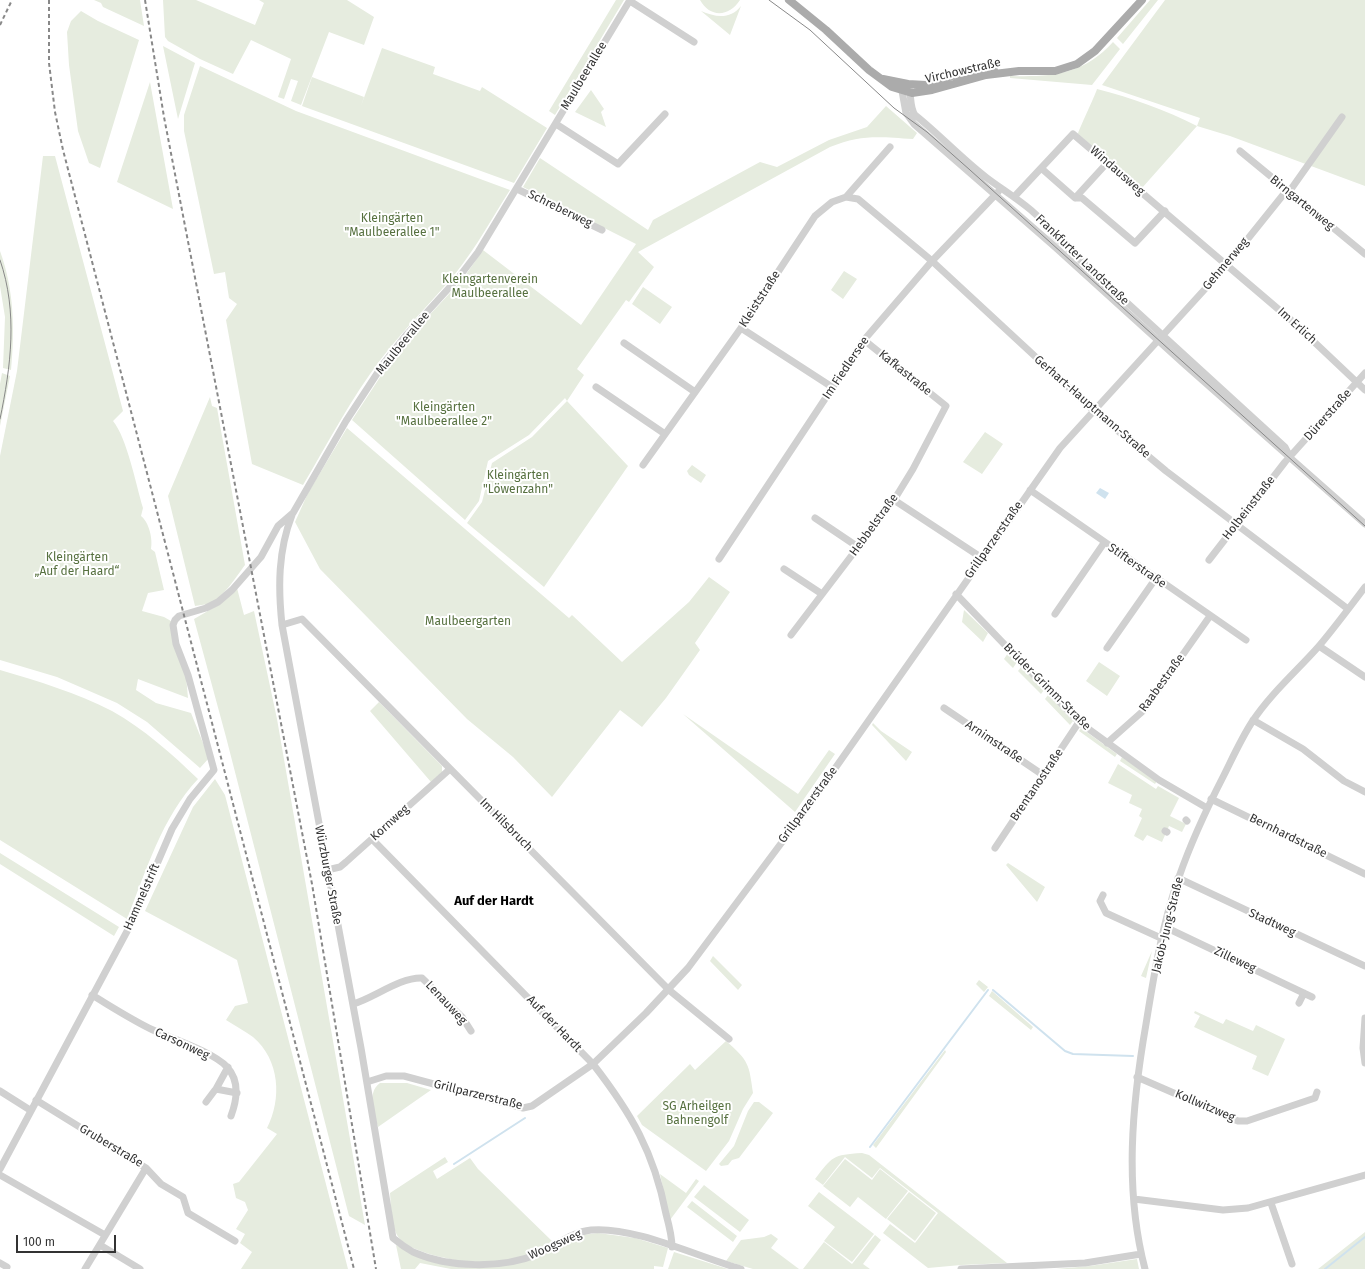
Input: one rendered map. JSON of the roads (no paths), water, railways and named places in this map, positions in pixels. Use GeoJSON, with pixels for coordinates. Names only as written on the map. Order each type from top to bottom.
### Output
{"type":"FeatureCollection","features":[{"type":"Feature","properties":{"kind":"main road"},"geometry":{"type":"LineString","coordinates":[[789,0],[826,30],[869,70],[892,87],[912,94]]}},
{"type":"Feature","properties":{"kind":"main road","name":"Virchowstraße"},"geometry":{"type":"LineString","coordinates":[[882,79],[908,84],[926,84],[952,76],[983,70],[1055,71],[1067,68],[1086,59],[1142,0]]}},
{"type":"Feature","properties":{"kind":"main road","name":"Virchowstraße"},"geometry":{"type":"LineString","coordinates":[[912,94],[986,75],[1019,71]]}},
{"type":"Feature","properties":{"kind":"street"},"geometry":{"type":"LineString","coordinates":[[630,1],[694,42]]}},
{"type":"Feature","properties":{"kind":"street","name":"Maulbeerallee"},"geometry":{"type":"LineString","coordinates":[[177,618],[206,608],[218,602],[232,590],[261,557],[278,526],[293,513],[346,421],[384,363],[407,334],[460,277],[517,189],[630,1]]}},
{"type":"Feature","properties":{"kind":"street"},"geometry":{"type":"LineString","coordinates":[[902,91],[908,84]]}},
{"type":"Feature","properties":{"kind":"street","name":"Frankfurter Landstraße"},"geometry":{"type":"LineString","coordinates":[[908,84],[912,94],[912,108],[915,115],[988,178],[1014,197],[1048,226],[1052,234],[1159,337],[1283,453],[1290,457],[1365,524]]}},
{"type":"Feature","properties":{"kind":"street","name":"Frankfurter Landstraße"},"geometry":{"type":"LineString","coordinates":[[902,91],[906,112],[914,124],[1159,337]]}},
{"type":"Feature","properties":{"kind":"street"},"geometry":{"type":"LineString","coordinates":[[556,124],[618,164],[665,114]]}},
{"type":"Feature","properties":{"kind":"street","name":"Gehmerweg"},"geometry":{"type":"LineString","coordinates":[[1159,337],[1226,266],[1288,191],[1342,117]]}},
{"type":"Feature","properties":{"kind":"street","name":"Windausweg"},"geometry":{"type":"LineString","coordinates":[[1014,197],[1073,134],[1226,266]]}},
{"type":"Feature","properties":{"kind":"street","name":"Kleiststraße"},"geometry":{"type":"LineString","coordinates":[[643,465],[741,328],[815,216],[832,202],[846,197],[890,147]]}},
{"type":"Feature","properties":{"kind":"street","name":"Birngartenweg"},"geometry":{"type":"LineString","coordinates":[[1240,152],[1365,254]]}},
{"type":"Feature","properties":{"kind":"street"},"geometry":{"type":"LineString","coordinates":[[1075,198],[1107,163]]}},
{"type":"Feature","properties":{"kind":"street"},"geometry":{"type":"LineString","coordinates":[[1041,168],[1075,198],[1082,198],[1135,243],[1165,212]]}},
{"type":"Feature","properties":{"kind":"street"},"geometry":{"type":"LineString","coordinates":[[996,195],[1002,188]]}},
{"type":"Feature","properties":{"kind":"street","name":"Schreberweg"},"geometry":{"type":"LineString","coordinates":[[517,189],[602,230]]}},
{"type":"Feature","properties":{"kind":"street","name":"Im Fiedlersee"},"geometry":{"type":"LineString","coordinates":[[719,559],[832,386],[864,340],[932,261],[996,195]]}},
{"type":"Feature","properties":{"kind":"street","name":"Gerhart-Hauptmann-Straße"},"geometry":{"type":"LineString","coordinates":[[846,197],[858,199],[932,261],[1093,410],[1166,471],[1348,609]]}},
{"type":"Feature","properties":{"kind":"street","name":"Im Erlich"},"geometry":{"type":"LineString","coordinates":[[1226,266],[1291,320],[1365,390]]}},
{"type":"Feature","properties":{"kind":"street"},"geometry":{"type":"LineString","coordinates":[[741,328],[832,386]]}},
{"type":"Feature","properties":{"kind":"street","name":"Grillparzerstraße"},"geometry":{"type":"LineString","coordinates":[[367,1082],[386,1076],[404,1076],[523,1108],[532,1106],[593,1064],[669,990],[701,952],[800,818],[1060,448],[1159,337]]}},
{"type":"Feature","properties":{"kind":"street","name":"Kafkastraße"},"geometry":{"type":"LineString","coordinates":[[864,340],[946,406]]}},
{"type":"Feature","properties":{"kind":"street"},"geometry":{"type":"LineString","coordinates":[[624,343],[639,348],[695,392]]}},
{"type":"Feature","properties":{"kind":"street","name":"Dürerstraße"},"geometry":{"type":"LineString","coordinates":[[1290,457],[1365,373]]}},
{"type":"Feature","properties":{"kind":"street"},"geometry":{"type":"LineString","coordinates":[[596,388],[665,434]]}},
{"type":"Feature","properties":{"kind":"street","name":"Hebbelstraße"},"geometry":{"type":"LineString","coordinates":[[791,635],[894,500],[913,469],[946,406]]}},
{"type":"Feature","properties":{"kind":"street","name":"Holbeinstraße"},"geometry":{"type":"LineString","coordinates":[[1208,560],[1290,457]]}},
{"type":"Feature","properties":{"kind":"street","name":"Stifterstraße"},"geometry":{"type":"LineString","coordinates":[[1030,490],[1104,543],[1246,640]]}},
{"type":"Feature","properties":{"kind":"street"},"geometry":{"type":"LineString","coordinates":[[894,500],[982,558]]}},
{"type":"Feature","properties":{"kind":"street","name":"Würzburger Straße"},"geometry":{"type":"LineString","coordinates":[[293,513],[284,536],[280,564],[278,594],[282,625],[367,1082],[393,1238]]}},
{"type":"Feature","properties":{"kind":"street"},"geometry":{"type":"LineString","coordinates":[[815,518],[858,547]]}},
{"type":"Feature","properties":{"kind":"street"},"geometry":{"type":"LineString","coordinates":[[1055,614],[1104,543]]}},
{"type":"Feature","properties":{"kind":"street"},"geometry":{"type":"LineString","coordinates":[[784,569],[822,594]]}},
{"type":"Feature","properties":{"kind":"street"},"geometry":{"type":"LineString","coordinates":[[1107,648],[1156,578]]}},
{"type":"Feature","properties":{"kind":"street","name":"Jakob-Jung-Straße"},"geometry":{"type":"LineString","coordinates":[[1145,1269],[1141,1254],[1134,1199],[1133,1122],[1137,1076],[1162,939],[1178,878],[1206,808],[1253,720],[1267,701],[1319,646],[1365,587]]}},
{"type":"Feature","properties":{"kind":"street","name":"Brüder-Grimm-Straße"},"geometry":{"type":"LineString","coordinates":[[956,594],[1079,722],[1159,780],[1206,808]]}},
{"type":"Feature","properties":{"kind":"street","name":"Raabestraße"},"geometry":{"type":"LineString","coordinates":[[1107,743],[1143,711],[1210,616]]}},
{"type":"Feature","properties":{"kind":"street","name":"Hammelstrift"},"geometry":{"type":"LineString","coordinates":[[0,1169],[30,1110],[132,922],[172,830],[190,799],[214,770],[188,675],[176,644],[173,625],[177,618]]}},
{"type":"Feature","properties":{"kind":"street","name":"Im Hilsbruch"},"geometry":{"type":"LineString","coordinates":[[282,625],[302,620],[669,990],[729,1039]]}},
{"type":"Feature","properties":{"kind":"street"},"geometry":{"type":"LineString","coordinates":[[1319,646],[1365,677]]}},
{"type":"Feature","properties":{"kind":"street","name":"Arnimstraße"},"geometry":{"type":"LineString","coordinates":[[944,708],[1044,775]]}},
{"type":"Feature","properties":{"kind":"street"},"geometry":{"type":"LineString","coordinates":[[1253,720],[1303,749],[1344,781],[1365,792]]}},
{"type":"Feature","properties":{"kind":"street","name":"Brentanostraße"},"geometry":{"type":"LineString","coordinates":[[995,848],[1079,722]]}},
{"type":"Feature","properties":{"kind":"street","name":"Kornweg"},"geometry":{"type":"LineString","coordinates":[[327,870],[340,867],[450,769]]}},
{"type":"Feature","properties":{"kind":"street","name":"Bernhardstraße"},"geometry":{"type":"LineString","coordinates":[[1211,799],[1365,874]]}},
{"type":"Feature","properties":{"kind":"street","name":"Auf der Hardt"},"geometry":{"type":"LineString","coordinates":[[372,839],[593,1064],[628,1111],[648,1153],[664,1203],[672,1247]]}},
{"type":"Feature","properties":{"kind":"street","name":"Stadtweg"},"geometry":{"type":"LineString","coordinates":[[1178,878],[1365,966]]}},
{"type":"Feature","properties":{"kind":"street"},"geometry":{"type":"LineString","coordinates":[[1103,895],[1100,901],[1106,913],[1162,939]]}},
{"type":"Feature","properties":{"kind":"street","name":"Zilleweg"},"geometry":{"type":"LineString","coordinates":[[1165,927],[1312,997]]}},
{"type":"Feature","properties":{"kind":"street","name":"Lenauweg"},"geometry":{"type":"LineString","coordinates":[[352,1004],[367,1000],[409,979],[422,978],[462,1016],[471,1031]]}},
{"type":"Feature","properties":{"kind":"street"},"geometry":{"type":"LineString","coordinates":[[1300,1003],[1304,993]]}},
{"type":"Feature","properties":{"kind":"street","name":"Carsonweg"},"geometry":{"type":"LineString","coordinates":[[92,995],[152,1030],[198,1049],[228,1067]]}},
{"type":"Feature","properties":{"kind":"street"},"geometry":{"type":"LineString","coordinates":[[1365,1018],[1363,1048],[1365,1063]]}},
{"type":"Feature","properties":{"kind":"street"},"geometry":{"type":"LineString","coordinates":[[228,1067],[216,1089],[237,1093]]}},
{"type":"Feature","properties":{"kind":"street"},"geometry":{"type":"LineString","coordinates":[[228,1067],[234,1080],[237,1093],[231,1116]]}},
{"type":"Feature","properties":{"kind":"street","name":"Kollwitzweg"},"geometry":{"type":"LineString","coordinates":[[1137,1076],[1238,1121],[1247,1121],[1315,1098],[1317,1092]]}},
{"type":"Feature","properties":{"kind":"street"},"geometry":{"type":"LineString","coordinates":[[206,1102],[215,1090]]}},
{"type":"Feature","properties":{"kind":"street"},"geometry":{"type":"LineString","coordinates":[[0,1091],[30,1110]]}},
{"type":"Feature","properties":{"kind":"street","name":"Gruberstraße"},"geometry":{"type":"LineString","coordinates":[[36,1100],[146,1168],[85,1269]]}},
{"type":"Feature","properties":{"kind":"street"},"geometry":{"type":"LineString","coordinates":[[146,1168],[161,1184],[183,1198],[188,1213],[235,1241]]}},
{"type":"Feature","properties":{"kind":"street"},"geometry":{"type":"LineString","coordinates":[[1134,1199],[1223,1210],[1248,1208],[1271,1203],[1365,1175]]}},
{"type":"Feature","properties":{"kind":"street"},"geometry":{"type":"LineString","coordinates":[[0,1176],[105,1235]]}},
{"type":"Feature","properties":{"kind":"street"},"geometry":{"type":"LineString","coordinates":[[1271,1203],[1292,1264]]}},
{"type":"Feature","properties":{"kind":"street","name":"Woogsweg"},"geometry":{"type":"LineString","coordinates":[[393,1238],[413,1252],[442,1261],[470,1264],[516,1261],[538,1254],[580,1232],[592,1230],[635,1235],[741,1269]]}},
{"type":"Feature","properties":{"kind":"street"},"geometry":{"type":"LineString","coordinates":[[100,1245],[140,1269]]}},
{"type":"Feature","properties":{"kind":"street"},"geometry":{"type":"LineString","coordinates":[[961,1269],[1086,1263],[1141,1254]]}},
{"type":"Feature","properties":{"kind":"street"},"geometry":{"type":"LineString","coordinates":[[0,1263],[7,1267]]}},
{"type":"Feature","properties":{"kind":"water"},"geometry":{"type":"Polygon","coordinates":[[[1100,488],[1109,493],[1105,499],[1096,493],[1100,488]]]}},
{"type":"Feature","properties":{"kind":"waterway"},"geometry":{"type":"LineString","coordinates":[[870,1147],[988,990]]}},
{"type":"Feature","properties":{"kind":"waterway"},"geometry":{"type":"LineString","coordinates":[[993,990],[1065,1051],[1073,1054],[1133,1056]]}},
{"type":"Feature","properties":{"kind":"waterway"},"geometry":{"type":"LineString","coordinates":[[454,1164],[525,1118]]}},
{"type":"Feature","properties":{"kind":"waterway"},"geometry":{"type":"LineString","coordinates":[[1325,1269],[1365,1237]]}},
{"type":"Feature","properties":{"kind":"tram line"},"geometry":{"type":"LineString","coordinates":[[769,0],[810,30],[894,108],[927,132],[1365,526]]}},
{"type":"Feature","properties":{"kind":"tram line"},"geometry":{"type":"LineString","coordinates":[[0,260],[6,280],[11,319],[10,359],[0,419]]}},
{"type":"Feature","properties":{"kind":"railway"},"geometry":{"type":"LineString","coordinates":[[0,25],[12,0]]}},
{"type":"Feature","properties":{"kind":"railway"},"geometry":{"type":"LineString","coordinates":[[49,0],[49,63],[55,112],[63,150],[354,1269]]}},
{"type":"Feature","properties":{"kind":"railway"},"geometry":{"type":"LineString","coordinates":[[145,0],[164,117],[312,884],[376,1269]]}},
{"type":"Feature","properties":{"kind":"district","name":"Auf der Hardt"},"geometry":{"type":"Point","coordinates":[494,901]}},
{"type":"Feature","properties":{"kind":"park label","name":"Kleingärten \"Maulbeerallee 1\""},"geometry":{"type":"Point","coordinates":[392,226]}},
{"type":"Feature","properties":{"kind":"park label","name":"Kleingartenverein Maulbeerallee"},"geometry":{"type":"Point","coordinates":[490,287]}},
{"type":"Feature","properties":{"kind":"park label","name":"Kleingärten \"Maulbeerallee 2\""},"geometry":{"type":"Point","coordinates":[444,415]}},
{"type":"Feature","properties":{"kind":"park label","name":"Kleingärten \"Löwenzahn\""},"geometry":{"type":"Point","coordinates":[518,483]}},
{"type":"Feature","properties":{"kind":"park label","name":"Kleingärten „Auf der Haard“"},"geometry":{"type":"Point","coordinates":[77,565]}},
{"type":"Feature","properties":{"kind":"park label","name":"Maulbeergarten"},"geometry":{"type":"Point","coordinates":[468,622]}},
{"type":"Feature","properties":{"kind":"park label","name":"SG Arheilgen Bahnengolf"},"geometry":{"type":"Point","coordinates":[697,1114]}}]}
